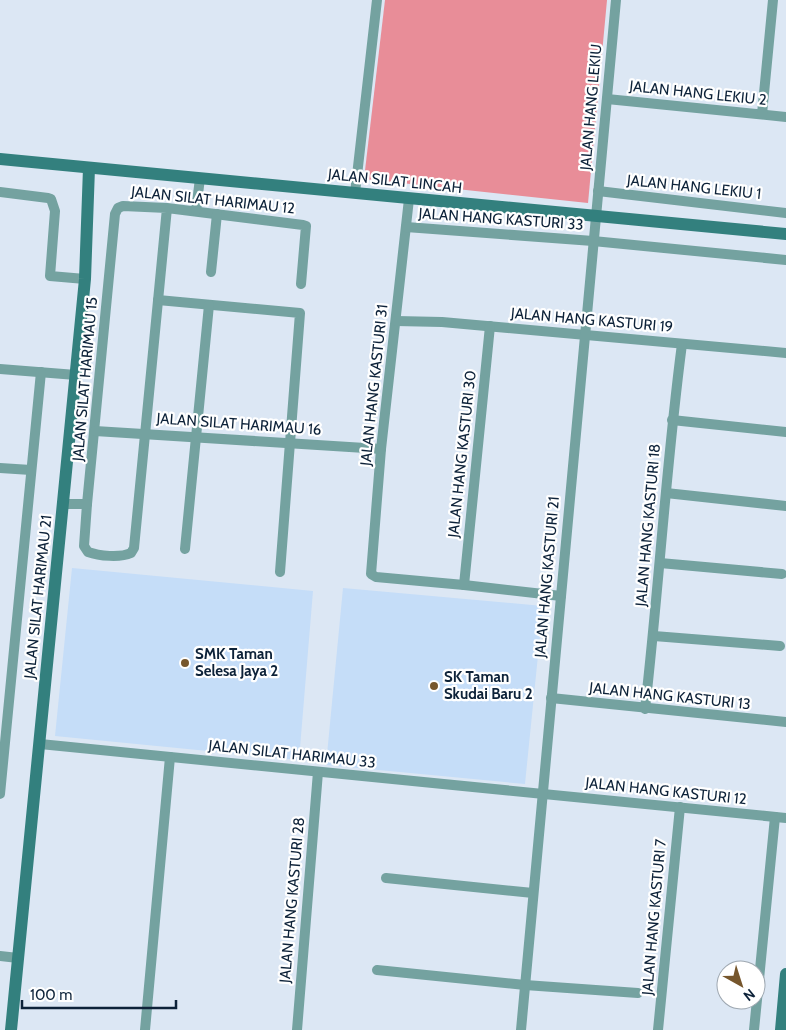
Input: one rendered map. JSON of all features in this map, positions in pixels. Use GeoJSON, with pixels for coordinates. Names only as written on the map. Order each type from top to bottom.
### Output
{"type":"FeatureCollection","features":[{"type":"Feature","properties":{"kind":"street"},"geometry":{"type":"LineString","coordinates":[[355,193],[377,0]]}},
{"type":"Feature","properties":{"kind":"street","name":"JALAN HANG LEKIU"},"geometry":{"type":"LineString","coordinates":[[595,216],[616,0]]}},
{"type":"Feature","properties":{"kind":"street"},"geometry":{"type":"LineString","coordinates":[[762,114],[773,0]]}},
{"type":"Feature","properties":{"kind":"street","name":"JALAN HANG LEKIU 2"},"geometry":{"type":"LineString","coordinates":[[607,99],[786,117]]}},
{"type":"Feature","properties":{"kind":"street","name":"JALAN SILAT LINCAH"},"geometry":{"type":"LineString","coordinates":[[0,159],[786,234]]}},
{"type":"Feature","properties":{"kind":"street","name":"JALAN SILAT HARIMAU 21"},"geometry":{"type":"LineString","coordinates":[[11,1030],[86,279],[89,168]]}},
{"type":"Feature","properties":{"kind":"street"},"geometry":{"type":"LineString","coordinates":[[196,212],[200,178]]}},
{"type":"Feature","properties":{"kind":"street"},"geometry":{"type":"LineString","coordinates":[[0,192],[51,199],[55,211],[50,276],[86,279]]}},
{"type":"Feature","properties":{"kind":"street","name":"JALAN HANG LEKIU 1"},"geometry":{"type":"LineString","coordinates":[[598,192],[786,212]]}},
{"type":"Feature","properties":{"kind":"street","name":"JALAN HANG KASTURI 31"},"geometry":{"type":"LineString","coordinates":[[409,199],[381,449],[371,574],[376,577],[464,585]]}},
{"type":"Feature","properties":{"kind":"street","name":"JALAN SILAT HARIMAU 12"},"geometry":{"type":"LineString","coordinates":[[118,208],[123,206],[167,208],[303,224],[306,226],[301,284]]}},
{"type":"Feature","properties":{"kind":"street","name":"JALAN SILAT HARIMAU 15"},"geometry":{"type":"LineString","coordinates":[[118,208],[115,214],[96,431],[87,504],[84,546],[88,552],[126,555],[133,551],[144,433]]}},
{"type":"Feature","properties":{"kind":"street"},"geometry":{"type":"LineString","coordinates":[[144,433],[167,208]]}},
{"type":"Feature","properties":{"kind":"street"},"geometry":{"type":"LineString","coordinates":[[211,272],[217,214]]}},
{"type":"Feature","properties":{"kind":"street","name":"JALAN HANG KASTURI 21"},"geometry":{"type":"LineString","coordinates":[[521,1030],[595,216]]}},
{"type":"Feature","properties":{"kind":"street","name":"JALAN HANG KASTURI 33"},"geometry":{"type":"LineString","coordinates":[[406,227],[593,241],[786,260]]}},
{"type":"Feature","properties":{"kind":"street"},"geometry":{"type":"LineString","coordinates":[[158,300],[300,313],[280,572]]}},
{"type":"Feature","properties":{"kind":"street"},"geometry":{"type":"LineString","coordinates":[[185,549],[208,305]]}},
{"type":"Feature","properties":{"kind":"street","name":"JALAN HANG KASTURI 19"},"geometry":{"type":"LineString","coordinates":[[396,321],[442,322],[786,353]]}},
{"type":"Feature","properties":{"kind":"street","name":"JALAN HANG KASTURI 30"},"geometry":{"type":"LineString","coordinates":[[464,585],[490,326]]}},
{"type":"Feature","properties":{"kind":"street","name":"JALAN HANG KASTURI 18"},"geometry":{"type":"LineString","coordinates":[[645,709],[654,636],[672,420],[682,344]]}},
{"type":"Feature","properties":{"kind":"street"},"geometry":{"type":"LineString","coordinates":[[0,369],[76,376]]}},
{"type":"Feature","properties":{"kind":"street"},"geometry":{"type":"LineString","coordinates":[[0,794],[3,733],[41,372]]}},
{"type":"Feature","properties":{"kind":"street"},"geometry":{"type":"LineString","coordinates":[[672,420],[786,432]]}},
{"type":"Feature","properties":{"kind":"street","name":"JALAN SILAT HARIMAU 16"},"geometry":{"type":"LineString","coordinates":[[96,431],[381,449]]}},
{"type":"Feature","properties":{"kind":"street"},"geometry":{"type":"LineString","coordinates":[[0,468],[31,470]]}},
{"type":"Feature","properties":{"kind":"street"},"geometry":{"type":"LineString","coordinates":[[666,493],[786,506]]}},
{"type":"Feature","properties":{"kind":"street"},"geometry":{"type":"LineString","coordinates":[[63,504],[87,504]]}},
{"type":"Feature","properties":{"kind":"street"},"geometry":{"type":"LineString","coordinates":[[660,563],[782,574]]}},
{"type":"Feature","properties":{"kind":"street"},"geometry":{"type":"LineString","coordinates":[[464,585],[560,596]]}},
{"type":"Feature","properties":{"kind":"street"},"geometry":{"type":"LineString","coordinates":[[654,636],[780,646]]}},
{"type":"Feature","properties":{"kind":"street","name":"JALAN HANG KASTURI 13"},"geometry":{"type":"LineString","coordinates":[[551,698],[786,722]]}},
{"type":"Feature","properties":{"kind":"street","name":"JALAN SILAT HARIMAU 33"},"geometry":{"type":"LineString","coordinates":[[40,744],[543,794]]}},
{"type":"Feature","properties":{"kind":"street"},"geometry":{"type":"LineString","coordinates":[[145,1030],[170,757]]}},
{"type":"Feature","properties":{"kind":"street","name":"JALAN HANG KASTURI 28"},"geometry":{"type":"LineString","coordinates":[[297,1030],[318,772]]}},
{"type":"Feature","properties":{"kind":"street","name":"JALAN HANG KASTURI 12"},"geometry":{"type":"LineString","coordinates":[[543,794],[781,817]]}},
{"type":"Feature","properties":{"kind":"street","name":"JALAN HANG KASTURI 7"},"geometry":{"type":"LineString","coordinates":[[658,1030],[680,807]]}},
{"type":"Feature","properties":{"kind":"street"},"geometry":{"type":"LineString","coordinates":[[754,1030],[781,817]]}},
{"type":"Feature","properties":{"kind":"street"},"geometry":{"type":"LineString","coordinates":[[386,878],[533,893]]}},
{"type":"Feature","properties":{"kind":"street"},"geometry":{"type":"LineString","coordinates":[[0,956],[18,958]]}},
{"type":"Feature","properties":{"kind":"street"},"geometry":{"type":"LineString","coordinates":[[377,970],[525,985],[638,993]]}},
{"type":"Feature","properties":{"kind":"street"},"geometry":{"type":"LineString","coordinates":[[781,1030],[786,974]]}},
{"type":"Feature","properties":{"kind":"shaded area"},"geometry":{"type":"Polygon","coordinates":[[[385,0],[607,0],[588,203],[364,179],[385,0]]]}},
{"type":"Feature","properties":{"kind":"shaded area","name":"SMK Taman Selesa Jaya 2"},"geometry":{"type":"Polygon","coordinates":[[[72,568],[313,591],[299,760],[55,736],[72,568]]]}},
{"type":"Feature","properties":{"kind":"shaded area","name":"SK Taman Skudai Baru 2"},"geometry":{"type":"Polygon","coordinates":[[[343,588],[543,606],[525,784],[326,765],[343,588]]]}},
{"type":"Feature","properties":{"kind":"place","name":"SMK Taman Selesa Jaya 2"},"geometry":{"type":"Point","coordinates":[185,663]}},
{"type":"Feature","properties":{"kind":"place","name":"SK Taman Skudai Baru 2"},"geometry":{"type":"Point","coordinates":[434,686]}}]}
